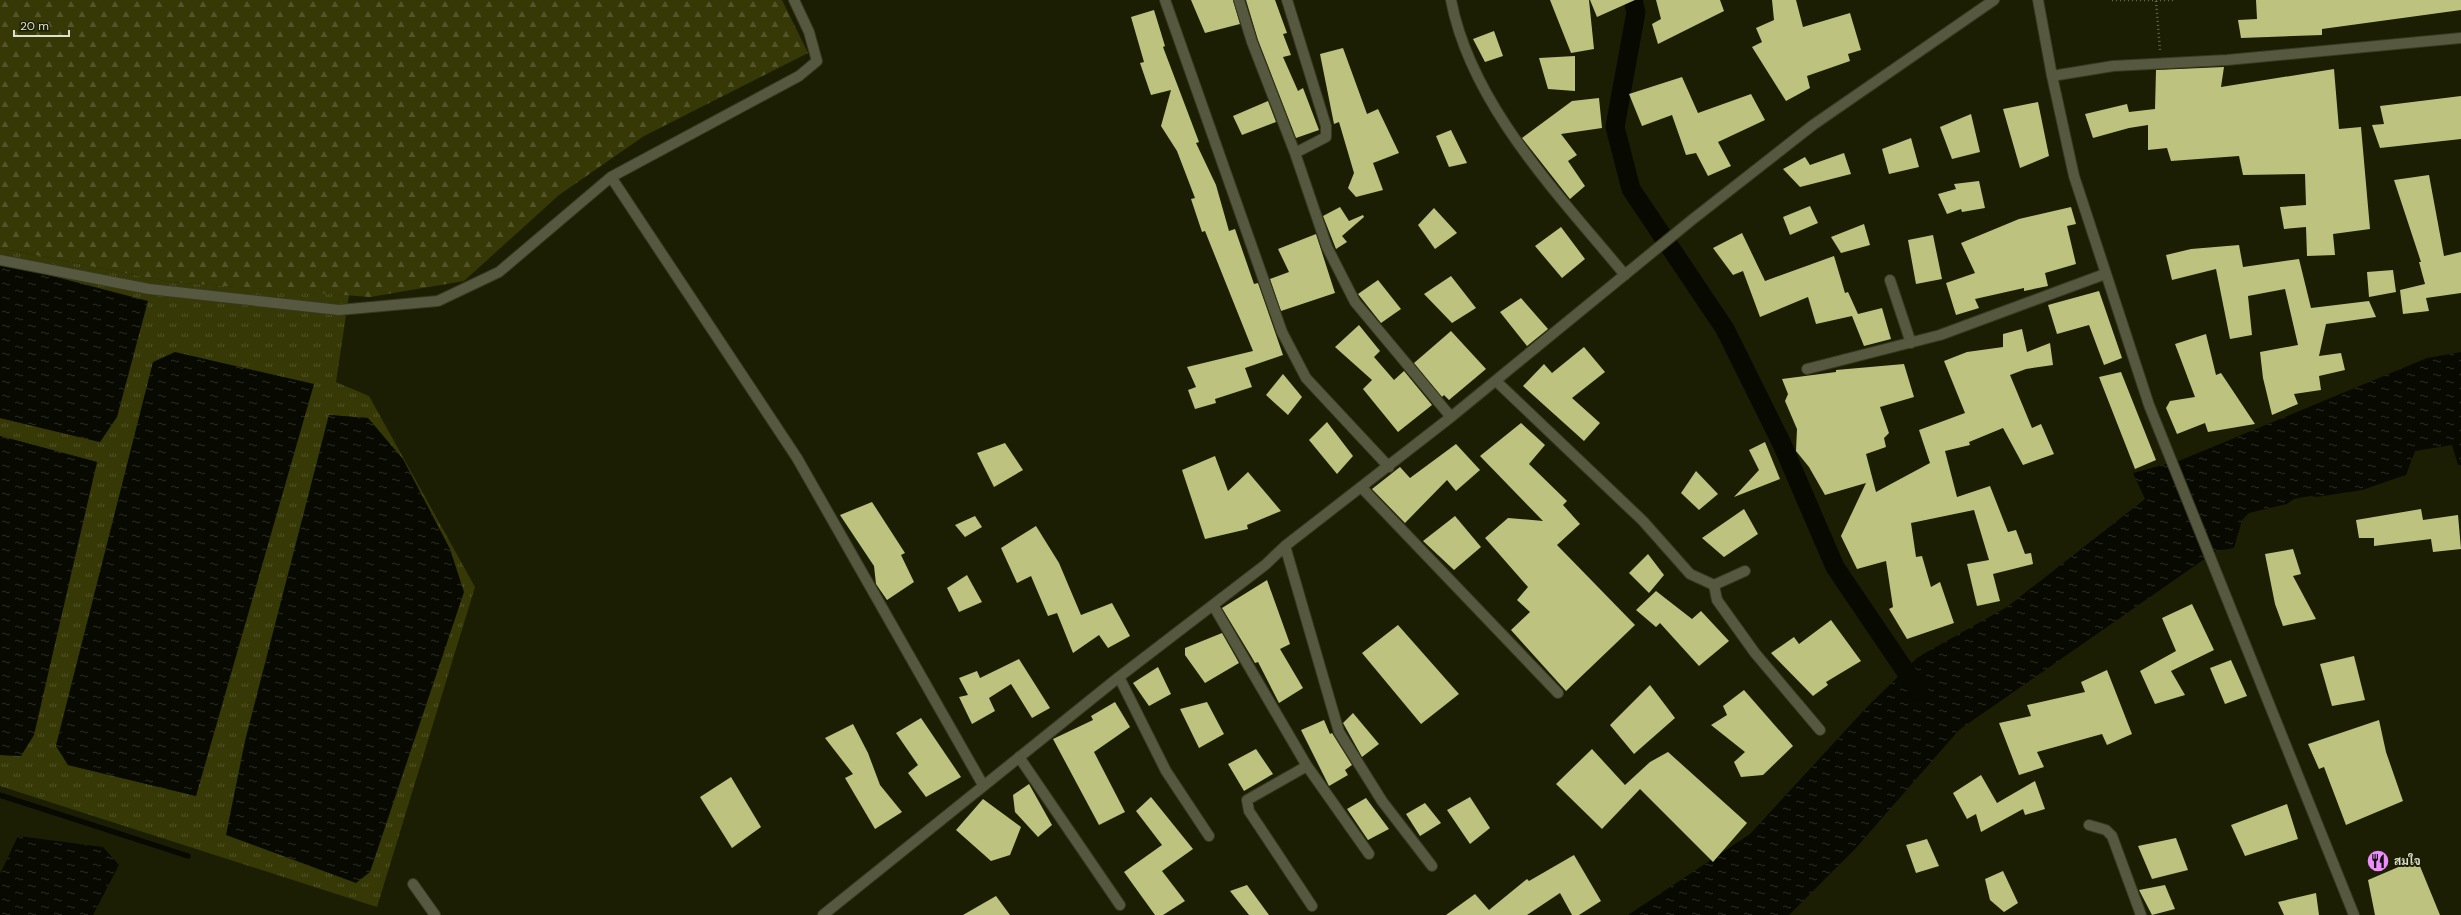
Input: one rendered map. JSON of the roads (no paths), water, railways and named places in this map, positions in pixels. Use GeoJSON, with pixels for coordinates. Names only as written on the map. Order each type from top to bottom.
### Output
{"type":"FeatureCollection","features":[{"type":"Feature","properties":{"kind":"street"},"geometry":{"type":"LineString","coordinates":[[0,260],[149,289],[339,310],[438,301],[498,272],[611,177],[799,76],[817,61],[808,32],[794,0]]}},
{"type":"Feature","properties":{"kind":"street"},"geometry":{"type":"LineString","coordinates":[[1165,0],[1282,332],[1306,378],[1388,467]]}},
{"type":"Feature","properties":{"kind":"street"},"geometry":{"type":"LineString","coordinates":[[1239,0],[1252,42],[1295,153],[1327,247],[1355,302],[1451,417]]}},
{"type":"Feature","properties":{"kind":"street"},"geometry":{"type":"LineString","coordinates":[[1287,0],[1326,126],[1326,137],[1295,153]]}},
{"type":"Feature","properties":{"kind":"street"},"geometry":{"type":"LineString","coordinates":[[1451,0],[1459,38],[1472,64],[1515,138],[1627,273]]}},
{"type":"Feature","properties":{"kind":"street"},"geometry":{"type":"LineString","coordinates":[[824,915],[1119,677],[1265,565],[1284,546],[1388,467],[1496,381],[1693,219],[1813,126],[1994,0]]}},
{"type":"Feature","properties":{"kind":"street"},"geometry":{"type":"LineString","coordinates":[[2038,0],[2052,76],[2074,176],[2149,405],[2354,915]]}},
{"type":"Feature","properties":{"kind":"street"},"geometry":{"type":"LineString","coordinates":[[2052,76],[2113,66],[2161,64],[2461,38]]}},
{"type":"Feature","properties":{"kind":"street"},"geometry":{"type":"LineString","coordinates":[[611,177],[798,458],[983,786]]}},
{"type":"Feature","properties":{"kind":"street"},"geometry":{"type":"LineString","coordinates":[[1807,369],[1911,343],[2105,274]]}},
{"type":"Feature","properties":{"kind":"street"},"geometry":{"type":"LineString","coordinates":[[1890,280],[1911,343]]}},
{"type":"Feature","properties":{"kind":"street"},"geometry":{"type":"LineString","coordinates":[[1496,381],[1643,521],[1690,574],[1714,585]]}},
{"type":"Feature","properties":{"kind":"street"},"geometry":{"type":"LineString","coordinates":[[1361,487],[1558,693]]}},
{"type":"Feature","properties":{"kind":"street"},"geometry":{"type":"LineString","coordinates":[[1284,546],[1339,732],[1382,801],[1432,866]]}},
{"type":"Feature","properties":{"kind":"street"},"geometry":{"type":"LineString","coordinates":[[1714,585],[1744,570]]}},
{"type":"Feature","properties":{"kind":"street"},"geometry":{"type":"LineString","coordinates":[[1714,585],[1717,600],[1755,653],[1820,730]]}},
{"type":"Feature","properties":{"kind":"street"},"geometry":{"type":"LineString","coordinates":[[1213,605],[1307,766],[1369,854]]}},
{"type":"Feature","properties":{"kind":"street"},"geometry":{"type":"LineString","coordinates":[[1119,677],[1166,772],[1210,836]]}},
{"type":"Feature","properties":{"kind":"street"},"geometry":{"type":"LineString","coordinates":[[1019,757],[1120,905]]}},
{"type":"Feature","properties":{"kind":"street"},"geometry":{"type":"LineString","coordinates":[[1307,766],[1247,800],[1248,811],[1312,906]]}},
{"type":"Feature","properties":{"kind":"street"},"geometry":{"type":"LineString","coordinates":[[2089,825],[2106,830],[2112,836],[2141,915]]}},
{"type":"Feature","properties":{"kind":"street"},"geometry":{"type":"LineString","coordinates":[[413,884],[435,915]]}},
{"type":"Feature","properties":{"kind":"water"},"geometry":{"type":"Polygon","coordinates":[[[0,266],[14,266],[148,301],[117,417],[100,442],[0,418],[0,266]]]}},
{"type":"Feature","properties":{"kind":"water"},"geometry":{"type":"Polygon","coordinates":[[[175,352],[314,384],[196,796],[68,765],[56,746],[153,362],[175,352]]]}},
{"type":"Feature","properties":{"kind":"water"},"geometry":{"type":"Polygon","coordinates":[[[2461,352],[2461,465],[2458,465],[2452,445],[2415,451],[2406,475],[2362,490],[2294,499],[2287,504],[2249,513],[2242,520],[2234,548],[2216,551],[1959,730],[1856,848],[1789,915],[1628,915],[1750,834],[1865,709],[1918,657],[2007,607],[2145,499],[2133,473],[2181,460],[2427,358],[2461,352]]]}},
{"type":"Feature","properties":{"kind":"water"},"geometry":{"type":"Polygon","coordinates":[[[329,415],[368,418],[403,459],[450,549],[464,592],[370,872],[356,883],[226,835],[245,741],[329,415]]]}},
{"type":"Feature","properties":{"kind":"water"},"geometry":{"type":"Polygon","coordinates":[[[0,436],[97,462],[34,735],[21,756],[0,755],[0,436]]]}},
{"type":"Feature","properties":{"kind":"water"},"geometry":{"type":"Polygon","coordinates":[[[18,836],[103,847],[119,865],[93,915],[0,915],[0,874],[18,836]]]}},
{"type":"Feature","properties":{"kind":"waterway"},"geometry":{"type":"LineString","coordinates":[[1633,0],[1636,12],[1615,127],[1631,189],[1725,329],[1782,444],[1835,567],[1919,691]]}},
{"type":"Feature","properties":{"kind":"waterway"},"geometry":{"type":"LineString","coordinates":[[0,795],[188,856]]}},
{"type":"Feature","properties":{"kind":"place","name":"สมใจ"},"geometry":{"type":"Point","coordinates":[2378,861]}}]}
